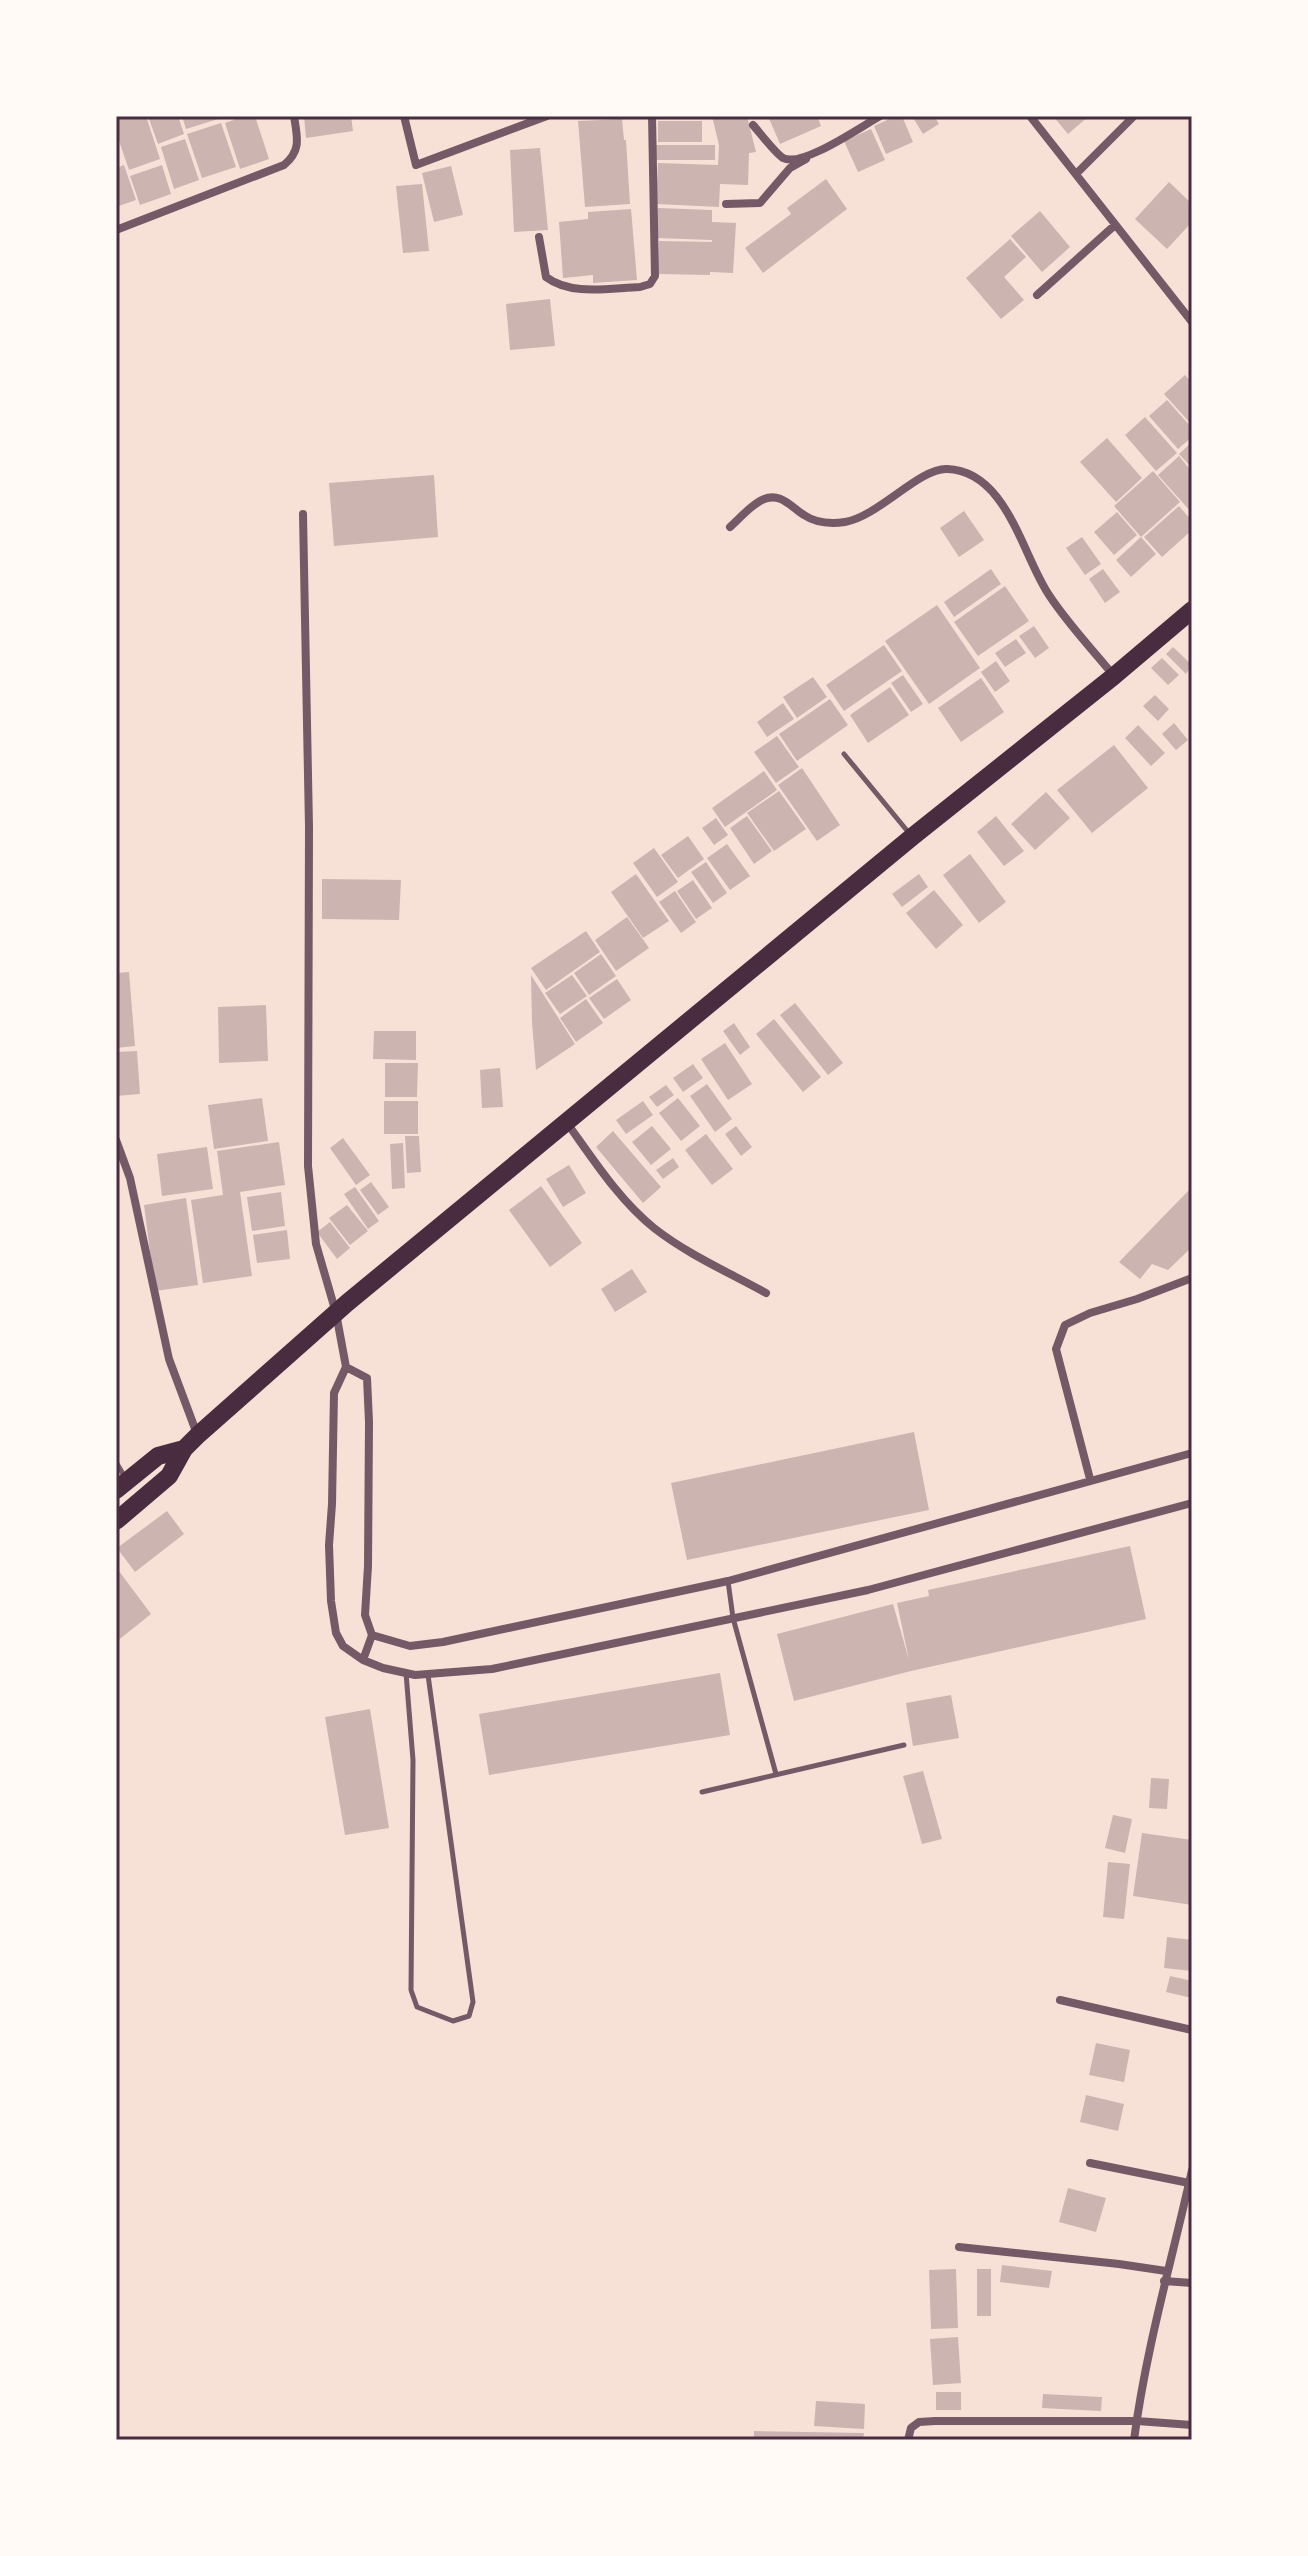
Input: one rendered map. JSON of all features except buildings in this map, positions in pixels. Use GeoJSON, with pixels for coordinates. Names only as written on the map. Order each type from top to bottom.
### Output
{"type":"FeatureCollection","features":[{"type":"Feature","properties":{"kind":"highway"},"geometry":{"type":"LineString","coordinates":[[116,1521],[169,1476],[184,1449],[198,1435],[336,1313],[1192,610]]}},
{"type":"Feature","properties":{"kind":"highway"},"geometry":{"type":"LineString","coordinates":[[122,1486],[158,1456],[184,1449]]}},
{"type":"Feature","properties":{"kind":"street"},"geometry":{"type":"LineString","coordinates":[[116,230],[284,165],[294,156],[297,141],[294,116]]}},
{"type":"Feature","properties":{"kind":"street"},"geometry":{"type":"LineString","coordinates":[[404,116],[416,165],[547,116]]}},
{"type":"Feature","properties":{"kind":"street"},"geometry":{"type":"LineString","coordinates":[[539,237],[546,277],[557,286],[569,289],[650,284],[655,276],[652,116]]}},
{"type":"Feature","properties":{"kind":"street"},"geometry":{"type":"LineString","coordinates":[[726,204],[760,203],[790,168],[880,116]]}},
{"type":"Feature","properties":{"kind":"street"},"geometry":{"type":"LineString","coordinates":[[1030,116],[1192,322]]}},
{"type":"Feature","properties":{"kind":"street"},"geometry":{"type":"LineString","coordinates":[[1076,174],[1134,116]]}},
{"type":"Feature","properties":{"kind":"street"},"geometry":{"type":"LineString","coordinates":[[753,125],[783,158],[813,154]]}},
{"type":"Feature","properties":{"kind":"street"},"geometry":{"type":"LineString","coordinates":[[1037,295],[1115,225]]}},
{"type":"Feature","properties":{"kind":"street"},"geometry":{"type":"LineString","coordinates":[[730,527],[762,500],[777,497],[791,503],[805,516],[823,523],[844,522],[862,517],[927,475],[945,469],[968,474],[994,492],[1013,521],[1047,592],[1114,676]]}},
{"type":"Feature","properties":{"kind":"street"},"geometry":{"type":"LineString","coordinates":[[303,514],[309,827],[308,1166],[316,1244],[336,1313],[346,1367],[334,1393],[329,1545],[331,1601],[336,1633],[343,1646],[363,1660],[406,1673],[428,1675],[492,1669],[868,1590],[1192,1503]]}},
{"type":"Feature","properties":{"kind":"street"},"geometry":{"type":"LineString","coordinates":[[566,1123],[608,1179],[651,1226],[673,1242],[766,1293]]}},
{"type":"Feature","properties":{"kind":"street"},"geometry":{"type":"LineString","coordinates":[[116,1140],[130,1178],[169,1359],[198,1435]]}},
{"type":"Feature","properties":{"kind":"street"},"geometry":{"type":"LineString","coordinates":[[1090,1479],[1056,1349],[1065,1325],[1090,1313],[1192,1278]]}},
{"type":"Feature","properties":{"kind":"street"},"geometry":{"type":"LineString","coordinates":[[346,1367],[367,1378],[368,1566],[365,1615],[372,1635],[363,1660]]}},
{"type":"Feature","properties":{"kind":"street"},"geometry":{"type":"LineString","coordinates":[[372,1635],[410,1646],[443,1642],[728,1581],[1192,1453]]}},
{"type":"Feature","properties":{"kind":"street"},"geometry":{"type":"LineString","coordinates":[[1060,2000],[1192,2030]]}},
{"type":"Feature","properties":{"kind":"street"},"geometry":{"type":"LineString","coordinates":[[1090,2163],[1189,2183]]}},
{"type":"Feature","properties":{"kind":"street"},"geometry":{"type":"LineString","coordinates":[[1134,2440],[1166,2271],[1192,2170]]}},
{"type":"Feature","properties":{"kind":"street"},"geometry":{"type":"LineString","coordinates":[[959,2247],[1166,2271]]}},
{"type":"Feature","properties":{"kind":"street"},"geometry":{"type":"LineString","coordinates":[[1164,2281],[1192,2283]]}},
{"type":"Feature","properties":{"kind":"street"},"geometry":{"type":"LineString","coordinates":[[908,2440],[911,2428],[919,2422],[935,2421],[1137,2421],[1192,2425]]}},
{"type":"Feature","properties":{"kind":"lane"},"geometry":{"type":"LineString","coordinates":[[844,754],[912,837]]}},
{"type":"Feature","properties":{"kind":"lane"},"geometry":{"type":"LineString","coordinates":[[116,1462],[122,1486]]}},
{"type":"Feature","properties":{"kind":"lane"},"geometry":{"type":"LineString","coordinates":[[728,1581],[733,1618],[776,1775]]}},
{"type":"Feature","properties":{"kind":"lane"},"geometry":{"type":"LineString","coordinates":[[406,1673],[413,1760],[411,1990],[417,2007],[453,2021],[469,2016],[473,2002],[428,1675]]}},
{"type":"Feature","properties":{"kind":"lane"},"geometry":{"type":"LineString","coordinates":[[702,1792],[904,1745]]}}]}
